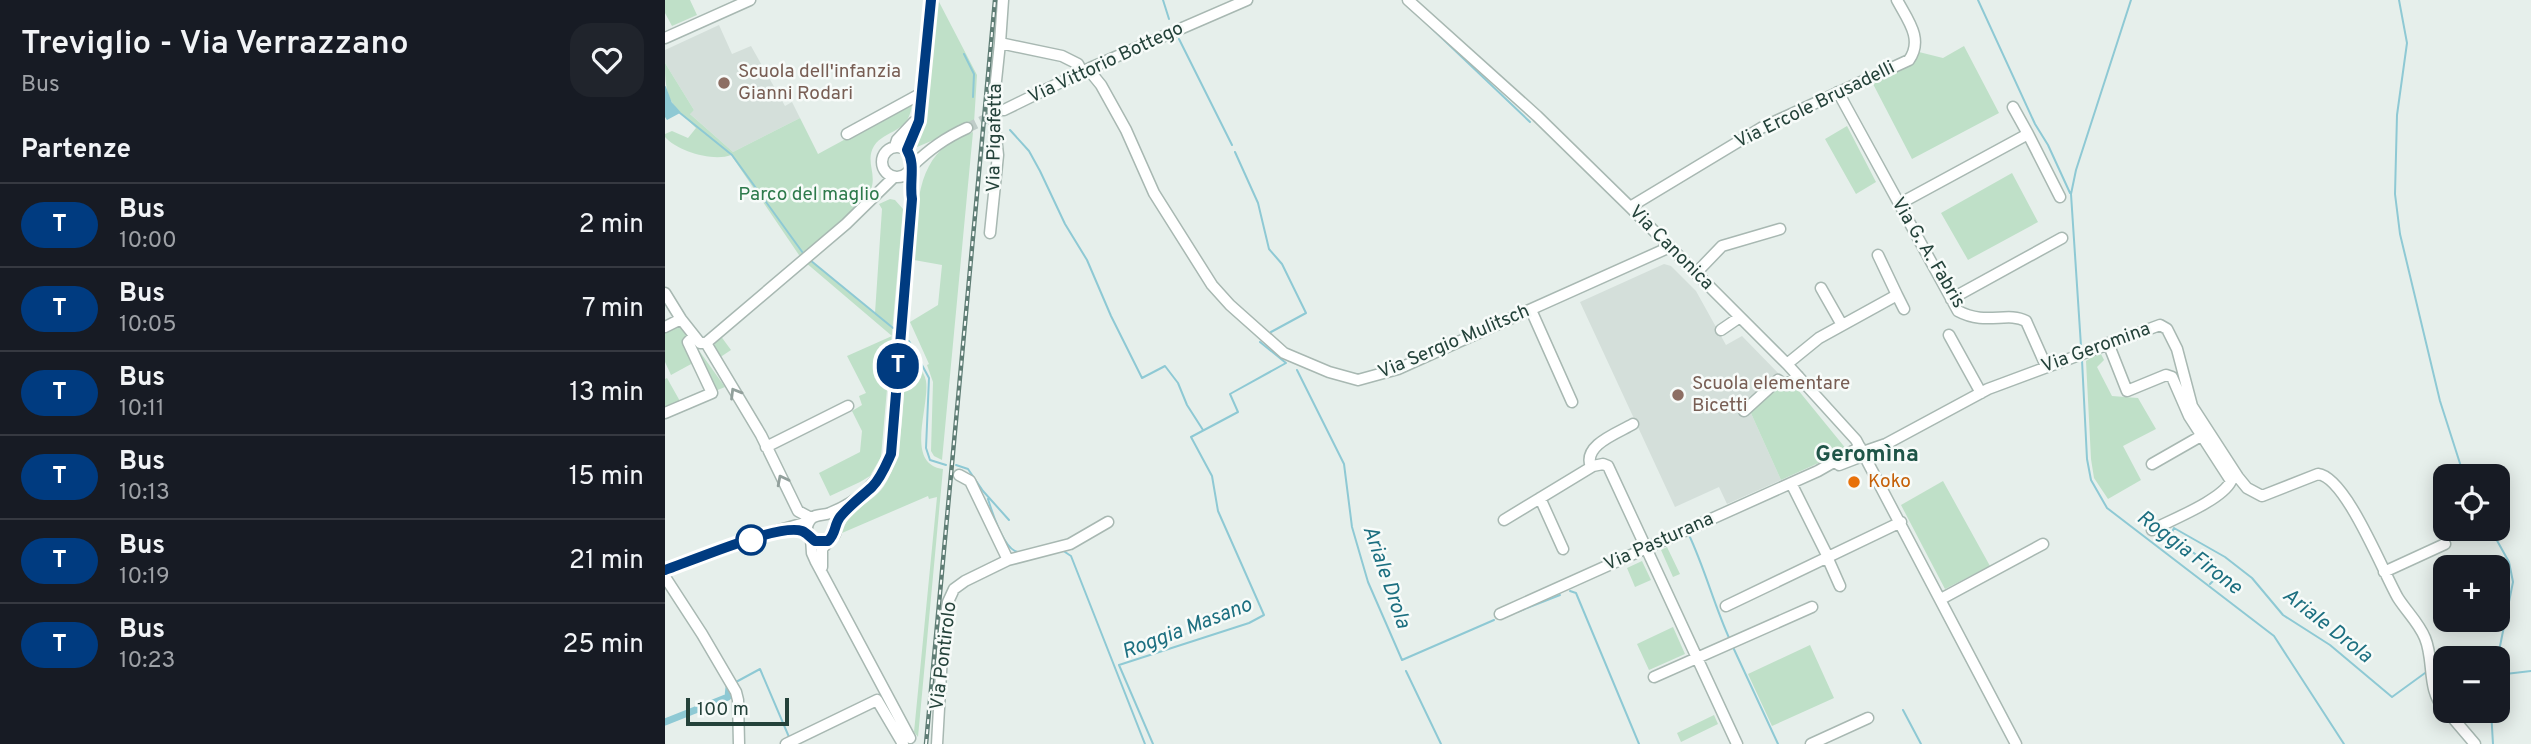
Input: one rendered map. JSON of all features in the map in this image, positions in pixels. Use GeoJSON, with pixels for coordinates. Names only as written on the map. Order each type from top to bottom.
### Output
{"type":"FeatureCollection","features":[{"type":"Feature","properties":{"kind":"street"},"geometry":{"type":"LineString","coordinates":[[667,33],[750,0]]}},
{"type":"Feature","properties":{"kind":"street"},"geometry":{"type":"LineString","coordinates":[[665,570],[825,515],[859,496],[881,476],[891,454],[912,199],[908,151],[919,117],[931,0]]}},
{"type":"Feature","properties":{"kind":"street","name":"Via Pigafetta"},"geometry":{"type":"LineString","coordinates":[[990,233],[998,155],[993,109],[1003,0]]}},
{"type":"Feature","properties":{"kind":"street","name":"Via Vittorio Bottego"},"geometry":{"type":"LineString","coordinates":[[1004,110],[1085,71],[1247,0]]}},
{"type":"Feature","properties":{"kind":"street","name":"Via Canonica"},"geometry":{"type":"LineString","coordinates":[[1408,0],[1537,116],[1829,408],[1864,454],[2016,744]]}},
{"type":"Feature","properties":{"kind":"street","name":"Via Ercole Brusadelli"},"geometry":{"type":"LineString","coordinates":[[1630,207],[1761,128],[1901,64],[1913,53],[1915,37],[1897,0]]}},
{"type":"Feature","properties":{"kind":"street"},"geometry":{"type":"LineString","coordinates":[[1000,43],[1062,56],[1085,71]]}},
{"type":"Feature","properties":{"kind":"street","name":"Via Sergio Mulitsch"},"geometry":{"type":"LineString","coordinates":[[1085,71],[1112,103],[1154,193],[1212,285],[1230,305],[1284,352],[1329,372],[1359,380],[1398,369],[1670,247]]}},
{"type":"Feature","properties":{"kind":"street","name":"Via G. A. Fabris"},"geometry":{"type":"LineString","coordinates":[[1838,92],[1958,311],[1985,320],[2015,317],[2027,321],[2046,366]]}},
{"type":"Feature","properties":{"kind":"street"},"geometry":{"type":"LineString","coordinates":[[847,134],[922,93]]}},
{"type":"Feature","properties":{"kind":"street"},"geometry":{"type":"LineString","coordinates":[[2013,107],[2060,197]]}},
{"type":"Feature","properties":{"kind":"street"},"geometry":{"type":"LineString","coordinates":[[895,146],[897,140],[919,117]]}},
{"type":"Feature","properties":{"kind":"street"},"geometry":{"type":"LineString","coordinates":[[665,293],[694,336],[700,343],[706,343],[846,225],[895,177],[904,175],[928,149],[967,128]]}},
{"type":"Feature","properties":{"kind":"street"},"geometry":{"type":"LineString","coordinates":[[1899,204],[2028,134]]}},
{"type":"Feature","properties":{"kind":"street"},"geometry":{"type":"LineString","coordinates":[[881,191],[881,165],[886,150],[895,146],[908,151],[928,149]]}},
{"type":"Feature","properties":{"kind":"street"},"geometry":{"type":"LineString","coordinates":[[883,170],[911,192]]}},
{"type":"Feature","properties":{"kind":"street"},"geometry":{"type":"LineString","coordinates":[[1696,273],[1721,246],[1780,229]]}},
{"type":"Feature","properties":{"kind":"street"},"geometry":{"type":"LineString","coordinates":[[1951,299],[2062,237]]}},
{"type":"Feature","properties":{"kind":"street"},"geometry":{"type":"LineString","coordinates":[[1878,256],[1904,309]]}},
{"type":"Feature","properties":{"kind":"street"},"geometry":{"type":"LineString","coordinates":[[1821,288],[1842,325]]}},
{"type":"Feature","properties":{"kind":"street"},"geometry":{"type":"LineString","coordinates":[[1787,364],[1819,338],[1897,295]]}},
{"type":"Feature","properties":{"kind":"street"},"geometry":{"type":"LineString","coordinates":[[1531,310],[1572,402]]}},
{"type":"Feature","properties":{"kind":"street"},"geometry":{"type":"LineString","coordinates":[[1721,330],[1740,317]]}},
{"type":"Feature","properties":{"kind":"street"},"geometry":{"type":"LineString","coordinates":[[665,327],[681,319]]}},
{"type":"Feature","properties":{"kind":"street","name":"Via Geromina"},"geometry":{"type":"LineString","coordinates":[[1864,454],[1981,393],[2159,324],[2167,330],[2181,359],[2192,406],[2247,488],[2262,496],[2309,476],[2326,475],[2346,498],[2384,572],[2427,640],[2433,682]]}},
{"type":"Feature","properties":{"kind":"street"},"geometry":{"type":"LineString","coordinates":[[1949,335],[1981,393]]}},
{"type":"Feature","properties":{"kind":"street"},"geometry":{"type":"LineString","coordinates":[[665,413],[712,393],[688,342],[694,336]]}},
{"type":"Feature","properties":{"kind":"street"},"geometry":{"type":"LineString","coordinates":[[706,343],[766,447],[798,511],[810,520]]}},
{"type":"Feature","properties":{"kind":"street"},"geometry":{"type":"LineString","coordinates":[[2108,343],[2127,391],[2168,375],[2174,380],[2184,407],[2230,478],[2230,484],[2216,496],[2152,530]]}},
{"type":"Feature","properties":{"kind":"street"},"geometry":{"type":"LineString","coordinates":[[1744,411],[1778,380],[1786,385],[1798,376]]}},
{"type":"Feature","properties":{"kind":"street"},"geometry":{"type":"LineString","coordinates":[[766,447],[848,406]]}},
{"type":"Feature","properties":{"kind":"street"},"geometry":{"type":"LineString","coordinates":[[1591,467],[1588,459],[1592,449],[1633,424]]}},
{"type":"Feature","properties":{"kind":"street"},"geometry":{"type":"LineString","coordinates":[[2152,464],[2201,436]]}},
{"type":"Feature","properties":{"kind":"street","name":"Via Pasturana"},"geometry":{"type":"LineString","coordinates":[[1500,614],[1791,482],[1864,454]]}},
{"type":"Feature","properties":{"kind":"street"},"geometry":{"type":"LineString","coordinates":[[1504,520],[1591,467],[1604,464],[1611,470],[1737,744]]}},
{"type":"Feature","properties":{"kind":"street"},"geometry":{"type":"LineString","coordinates":[[959,475],[970,481],[1008,560]]}},
{"type":"Feature","properties":{"kind":"street"},"geometry":{"type":"LineString","coordinates":[[1791,482],[1840,586]]}},
{"type":"Feature","properties":{"kind":"street"},"geometry":{"type":"LineString","coordinates":[[822,570],[822,549],[836,529],[838,519],[859,496]]}},
{"type":"Feature","properties":{"kind":"street"},"geometry":{"type":"LineString","coordinates":[[1540,498],[1563,549]]}},
{"type":"Feature","properties":{"kind":"street"},"geometry":{"type":"LineString","coordinates":[[825,515],[833,520],[836,529]]}},
{"type":"Feature","properties":{"kind":"street"},"geometry":{"type":"LineString","coordinates":[[810,520],[812,553],[906,741]]}},
{"type":"Feature","properties":{"kind":"street","name":"Via Pontirolo"},"geometry":{"type":"LineString","coordinates":[[937,744],[938,693],[949,595],[965,581],[1008,560],[1070,544],[1108,522]]}},
{"type":"Feature","properties":{"kind":"street"},"geometry":{"type":"LineString","coordinates":[[1726,606],[1901,522]]}},
{"type":"Feature","properties":{"kind":"street"},"geometry":{"type":"LineString","coordinates":[[769,533],[803,531],[819,542],[828,541]]}},
{"type":"Feature","properties":{"kind":"street"},"geometry":{"type":"LineString","coordinates":[[1941,599],[2043,544]]}},
{"type":"Feature","properties":{"kind":"street"},"geometry":{"type":"LineString","coordinates":[[2384,572],[2445,544]]}},
{"type":"Feature","properties":{"kind":"street"},"geometry":{"type":"LineString","coordinates":[[665,577],[736,692],[740,744]]}},
{"type":"Feature","properties":{"kind":"street"},"geometry":{"type":"LineString","coordinates":[[1654,677],[1812,607]]}},
{"type":"Feature","properties":{"kind":"street"},"geometry":{"type":"LineString","coordinates":[[786,744],[877,700],[906,741]]}},
{"type":"Feature","properties":{"kind":"street"},"geometry":{"type":"LineString","coordinates":[[1811,744],[1868,718]]}},
{"type":"Feature","properties":{"kind":"street","name":"Via Geromina"},"geometry":{"type":"LineString","coordinates":[[2456,723],[2475,744]]}},
{"type":"Feature","properties":{"kind":"shaded area","name":"Scuola dell'infanzia Gianni Rodari"},"geometry":{"type":"Polygon","coordinates":[[[719,25],[732,54],[751,46],[785,106],[792,102],[800,118],[733,152],[689,113],[694,110],[665,63],[665,50],[719,25]]]}},
{"type":"Feature","properties":{"kind":"shaded area","name":"Scuola elementare Bicetti"},"geometry":{"type":"Polygon","coordinates":[[[1664,264],[1671,266],[1696,291],[1726,345],[1742,336],[1784,379],[1750,411],[1781,480],[1727,504],[1719,487],[1675,507],[1580,302],[1664,264]]]}},
{"type":"Feature","properties":{"kind":"green space"},"geometry":{"type":"Polygon","coordinates":[[[665,0],[690,0],[697,15],[672,26],[665,13],[665,0]]]}},
{"type":"Feature","properties":{"kind":"green space"},"geometry":{"type":"Polygon","coordinates":[[[938,0],[977,75],[974,123],[917,147],[914,145],[925,108],[938,0]]]}},
{"type":"Feature","properties":{"kind":"green space"},"geometry":{"type":"Polygon","coordinates":[[[1964,46],[1999,113],[1912,159],[1872,82],[1905,68],[1919,52],[1943,58],[1964,46]]]}},
{"type":"Feature","properties":{"kind":"green space","name":"Parco del maglio"},"geometry":{"type":"Polygon","coordinates":[[[665,63],[694,110],[690,114],[733,152],[800,118],[818,154],[912,103],[907,120],[902,126],[884,136],[874,146],[871,157],[873,178],[866,197],[850,215],[801,258],[731,155],[715,157],[696,154],[678,147],[665,137],[665,134],[672,131],[688,138],[696,128],[671,100],[666,85],[665,63]]]}},
{"type":"Feature","properties":{"kind":"green space"},"geometry":{"type":"Polygon","coordinates":[[[1847,126],[1876,182],[1856,194],[1825,139],[1847,126]]]}},
{"type":"Feature","properties":{"kind":"green space"},"geometry":{"type":"Polygon","coordinates":[[[973,132],[942,460],[931,451],[933,382],[927,365],[929,364],[910,322],[938,305],[942,265],[914,260],[917,213],[928,167],[951,142],[973,132]]]}},
{"type":"Feature","properties":{"kind":"green space"},"geometry":{"type":"Polygon","coordinates":[[[2012,173],[2038,222],[1968,260],[1941,213],[2012,173]]]}},
{"type":"Feature","properties":{"kind":"green space"},"geometry":{"type":"Polygon","coordinates":[[[890,199],[895,200],[903,209],[892,336],[805,262],[808,258],[875,313],[882,209],[879,204],[890,199]]]}},
{"type":"Feature","properties":{"kind":"green space"},"geometry":{"type":"Polygon","coordinates":[[[674,327],[681,328],[688,338],[693,363],[671,375],[665,362],[665,332],[674,327]]]}},
{"type":"Feature","properties":{"kind":"green space"},"geometry":{"type":"Polygon","coordinates":[[[720,335],[731,350],[719,358],[714,345],[720,335]]]}},
{"type":"Feature","properties":{"kind":"green space"},"geometry":{"type":"Polygon","coordinates":[[[892,336],[881,457],[870,476],[830,496],[819,473],[860,452],[862,431],[852,411],[862,405],[859,396],[866,393],[847,356],[892,336]]]}},
{"type":"Feature","properties":{"kind":"green space"},"geometry":{"type":"Polygon","coordinates":[[[695,345],[725,387],[715,391],[695,345]]]}},
{"type":"Feature","properties":{"kind":"green space"},"geometry":{"type":"Polygon","coordinates":[[[906,347],[926,381],[921,433],[924,457],[931,465],[943,469],[918,737],[914,732],[937,497],[929,499],[928,496],[842,533],[850,517],[879,492],[891,472],[900,439],[906,347]]]}},
{"type":"Feature","properties":{"kind":"green space"},"geometry":{"type":"Polygon","coordinates":[[[2100,352],[2104,360],[2097,367],[2112,396],[2138,398],[2156,429],[2123,446],[2141,480],[2108,499],[2094,478],[2091,459],[2086,361],[2100,352]]]}},
{"type":"Feature","properties":{"kind":"green space"},"geometry":{"type":"Polygon","coordinates":[[[667,378],[681,403],[665,410],[665,379],[667,378]]]}},
{"type":"Feature","properties":{"kind":"green space"},"geometry":{"type":"Polygon","coordinates":[[[1778,384],[1790,388],[1794,385],[1847,450],[1781,480],[1750,411],[1778,384]]]}},
{"type":"Feature","properties":{"kind":"green space"},"geometry":{"type":"Polygon","coordinates":[[[1943,481],[1990,566],[1945,589],[1901,505],[1943,481]]]}},
{"type":"Feature","properties":{"kind":"green space"},"geometry":{"type":"Polygon","coordinates":[[[1667,547],[1680,574],[1673,577],[1661,550],[1667,547]]]}},
{"type":"Feature","properties":{"kind":"green space"},"geometry":{"type":"Polygon","coordinates":[[[1642,561],[1651,580],[1635,587],[1627,568],[1642,561]]]}},
{"type":"Feature","properties":{"kind":"green space"},"geometry":{"type":"Polygon","coordinates":[[[1673,627],[1685,654],[1649,670],[1637,644],[1673,627]]]}},
{"type":"Feature","properties":{"kind":"green space"},"geometry":{"type":"Polygon","coordinates":[[[1810,645],[1834,698],[1772,726],[1748,674],[1810,645]]]}},
{"type":"Feature","properties":{"kind":"green space"},"geometry":{"type":"Polygon","coordinates":[[[1714,715],[1718,724],[1681,742],[1677,733],[1714,715]]]}},
{"type":"Feature","properties":{"kind":"water"},"geometry":{"type":"Polygon","coordinates":[[[665,87],[671,103],[680,113],[667,120],[665,117],[665,87]]]}},
{"type":"Feature","properties":{"kind":"waterway","name":"Roggia Masano"},"geometry":{"type":"LineString","coordinates":[[1163,0],[1169,19]]}},
{"type":"Feature","properties":{"kind":"waterway"},"geometry":{"type":"LineString","coordinates":[[1978,0],[2070,193]]}},
{"type":"Feature","properties":{"kind":"waterway","name":"Roggia Firone"},"geometry":{"type":"LineString","coordinates":[[2081,346],[2071,194],[2076,170],[2131,0]]}},
{"type":"Feature","properties":{"kind":"waterway"},"geometry":{"type":"LineString","coordinates":[[2399,0],[2407,43],[2397,115],[2395,194],[2400,234],[2440,401],[2460,464]]}},
{"type":"Feature","properties":{"kind":"waterway"},"geometry":{"type":"LineString","coordinates":[[1424,21],[1530,122]]}},
{"type":"Feature","properties":{"kind":"waterway","name":"Roggia Masano"},"geometry":{"type":"LineString","coordinates":[[1179,39],[1232,145]]}},
{"type":"Feature","properties":{"kind":"waterway","name":"Roggia Masano"},"geometry":{"type":"LineString","coordinates":[[964,54],[974,74],[973,97]]}},
{"type":"Feature","properties":{"kind":"waterway"},"geometry":{"type":"LineString","coordinates":[[665,87],[671,103],[680,113],[732,155],[803,253]]}},
{"type":"Feature","properties":{"kind":"waterway","name":"Roggia Masano"},"geometry":{"type":"LineString","coordinates":[[1010,130],[1029,151],[1040,171],[1065,224],[1087,260],[1142,378],[1165,366],[1178,383],[1187,405],[1203,430]]}},
{"type":"Feature","properties":{"kind":"waterway","name":"Roggia Masano"},"geometry":{"type":"LineString","coordinates":[[1235,152],[1258,203],[1269,249],[1282,264],[1306,313],[1271,332]]}},
{"type":"Feature","properties":{"kind":"waterway"},"geometry":{"type":"LineString","coordinates":[[810,260],[893,328]]}},
{"type":"Feature","properties":{"kind":"waterway"},"geometry":{"type":"LineString","coordinates":[[909,341],[929,378],[926,448],[930,460],[946,465]]}},
{"type":"Feature","properties":{"kind":"waterway","name":"Roggia Masano"},"geometry":{"type":"LineString","coordinates":[[1153,744],[1119,665],[1249,623],[1264,615],[1218,511],[1212,476],[1191,437],[1238,412],[1230,394],[1286,363],[1260,342]]}},
{"type":"Feature","properties":{"kind":"waterway","name":"Roggia Firone"},"geometry":{"type":"LineString","coordinates":[[2082,360],[2087,459],[2091,480],[2107,508],[2274,636],[2344,744]]}},
{"type":"Feature","properties":{"kind":"waterway","name":"Ariale Drola"},"geometry":{"type":"LineString","coordinates":[[1297,370],[1344,464],[1352,527],[1368,582],[1402,660],[1494,620]]}},
{"type":"Feature","properties":{"kind":"waterway"},"geometry":{"type":"LineString","coordinates":[[956,465],[968,469],[1009,520]]}},
{"type":"Feature","properties":{"kind":"waterway"},"geometry":{"type":"LineString","coordinates":[[988,499],[1003,538],[1018,552]]}},
{"type":"Feature","properties":{"kind":"waterway","name":"Ariale Drola"},"geometry":{"type":"LineString","coordinates":[[2210,584],[2214,580],[2202,560],[2169,538],[2174,528],[2225,557],[2252,578],[2283,615],[2330,645],[2392,697],[2425,673]]}},
{"type":"Feature","properties":{"kind":"waterway"},"geometry":{"type":"LineString","coordinates":[[1689,535],[1730,640]]}},
{"type":"Feature","properties":{"kind":"waterway"},"geometry":{"type":"LineString","coordinates":[[2497,541],[2509,562],[2513,582],[2500,646]]}},
{"type":"Feature","properties":{"kind":"waterway"},"geometry":{"type":"LineString","coordinates":[[1062,550],[1071,556],[1145,744]]}},
{"type":"Feature","properties":{"kind":"waterway","name":"Ariale Drola"},"geometry":{"type":"LineString","coordinates":[[1570,591],[1576,593],[1639,744]]}},
{"type":"Feature","properties":{"kind":"waterway","name":"Ariale Drola"},"geometry":{"type":"LineString","coordinates":[[1517,612],[1560,595]]}},
{"type":"Feature","properties":{"kind":"waterway"},"geometry":{"type":"LineString","coordinates":[[1732,645],[1778,744]]}},
{"type":"Feature","properties":{"kind":"waterway"},"geometry":{"type":"LineString","coordinates":[[736,682],[760,669],[789,737]]}},
{"type":"Feature","properties":{"kind":"waterway"},"geometry":{"type":"LineString","coordinates":[[1406,671],[1441,744]]}},
{"type":"Feature","properties":{"kind":"waterway","name":"Ariale Drola"},"geometry":{"type":"LineString","coordinates":[[2510,673],[2531,671]]}},
{"type":"Feature","properties":{"kind":"waterway"},"geometry":{"type":"LineString","coordinates":[[665,722],[728,697],[729,687]]}},
{"type":"Feature","properties":{"kind":"waterway"},"geometry":{"type":"LineString","coordinates":[[1903,710],[1921,744]]}},
{"type":"Feature","properties":{"kind":"waterway"},"geometry":{"type":"LineString","coordinates":[[2492,723],[2493,744]]}},
{"type":"Feature","properties":{"kind":"tunnel"},"geometry":{"type":"LineString","coordinates":[[967,128],[1000,112]]}},
{"type":"Feature","properties":{"kind":"railway"},"geometry":{"type":"LineString","coordinates":[[926,744],[995,0]]}},
{"type":"Feature","properties":{"kind":"bus line","name":"T"},"geometry":{"type":"LineString","coordinates":[[665,570],[769,533],[803,531],[815,541],[828,541],[835,534],[838,519],[872,486],[886,466],[891,454],[912,199],[912,162],[907,150],[919,121],[931,0]]}},
{"type":"Feature","properties":{"kind":"place","name":"Scuola dell'infanzia Gianni Rodari"},"geometry":{"type":"Point","coordinates":[724,83]}},
{"type":"Feature","properties":{"kind":"place","name":"Scuola elementare Bicetti"},"geometry":{"type":"Point","coordinates":[1678,395]}},
{"type":"Feature","properties":{"kind":"place","name":"Koko"},"geometry":{"type":"Point","coordinates":[1854,482]}},
{"type":"Feature","properties":{"kind":"district","name":"Geromìna"},"geometry":{"type":"Point","coordinates":[1867,455]}}]}
